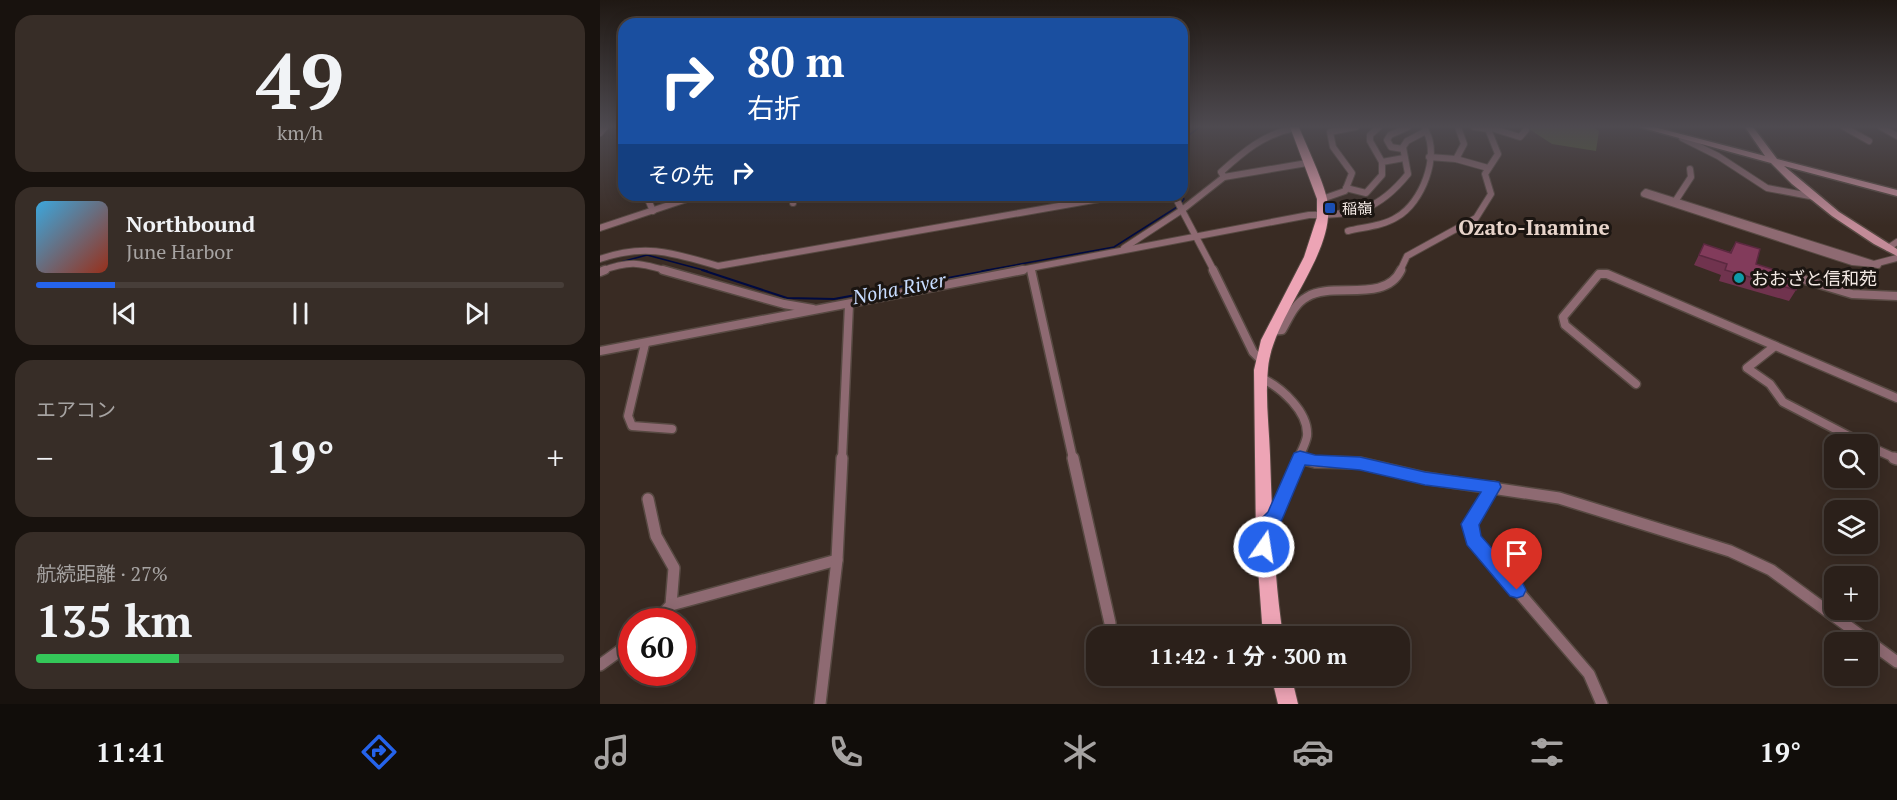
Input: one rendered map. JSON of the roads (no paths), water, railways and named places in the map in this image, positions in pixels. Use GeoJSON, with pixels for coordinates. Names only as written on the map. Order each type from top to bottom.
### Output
{"type":"FeatureCollection","features":[{"type":"Feature","properties":{"kind":"main road"},"geometry":{"type":"LineString","coordinates":[[1272,626],[1266,585],[1263,526],[1262,361],[1271,331],[1309,256],[1323,215],[1323,199],[1306,160]]}},
{"type":"Feature","properties":{"kind":"main road"},"geometry":{"type":"LineString","coordinates":[[1768,160],[1897,193]]}},
{"type":"Feature","properties":{"kind":"main road"},"geometry":{"type":"LineString","coordinates":[[1776,162],[1815,197],[1892,250]]}},
{"type":"Feature","properties":{"kind":"main road"},"geometry":{"type":"LineString","coordinates":[[1284,686],[1288,704]]}},
{"type":"Feature","properties":{"kind":"street"},"geometry":{"type":"LineString","coordinates":[[1224,177],[1221,172],[1235,160]]}},
{"type":"Feature","properties":{"kind":"street"},"geometry":{"type":"LineString","coordinates":[[1323,199],[1340,194],[1346,188],[1352,173],[1342,160]]}},
{"type":"Feature","properties":{"kind":"street"},"geometry":{"type":"LineString","coordinates":[[1346,188],[1366,193],[1382,175],[1382,162],[1394,160]]}},
{"type":"Feature","properties":{"kind":"street"},"geometry":{"type":"LineString","coordinates":[[600,351],[1309,215],[1346,216],[1380,205],[1394,194],[1408,174],[1404,160]]}},
{"type":"Feature","properties":{"kind":"street"},"geometry":{"type":"LineString","coordinates":[[1348,231],[1402,214],[1424,185],[1428,160]]}},
{"type":"Feature","properties":{"kind":"street"},"geometry":{"type":"LineString","coordinates":[[1459,160],[1488,168]]}},
{"type":"Feature","properties":{"kind":"street"},"geometry":{"type":"LineString","coordinates":[[1271,331],[1282,330],[1297,304],[1309,295],[1383,287],[1397,278],[1407,256],[1476,218],[1491,194],[1485,174],[1494,160]]}},
{"type":"Feature","properties":{"kind":"street"},"geometry":{"type":"LineString","coordinates":[[1724,160],[1767,188],[1815,197]]}},
{"type":"Feature","properties":{"kind":"street"},"geometry":{"type":"LineString","coordinates":[[1112,253],[1132,243],[1182,210],[1224,177],[1307,163]]}},
{"type":"Feature","properties":{"kind":"street"},"geometry":{"type":"LineString","coordinates":[[1676,200],[1691,177],[1690,169]]}},
{"type":"Feature","properties":{"kind":"street"},"geometry":{"type":"LineString","coordinates":[[1878,265],[1676,200],[1646,192],[1644,194],[1845,260],[1878,265],[1897,258]]}},
{"type":"Feature","properties":{"kind":"street"},"geometry":{"type":"LineString","coordinates":[[649,201],[653,210]]}},
{"type":"Feature","properties":{"kind":"street"},"geometry":{"type":"LineString","coordinates":[[600,228],[681,201]]}},
{"type":"Feature","properties":{"kind":"street"},"geometry":{"type":"LineString","coordinates":[[600,259],[642,247],[654,248],[718,266],[1088,201]]}},
{"type":"Feature","properties":{"kind":"street"},"geometry":{"type":"LineString","coordinates":[[1177,201],[1253,352],[1262,361]]}},
{"type":"Feature","properties":{"kind":"street"},"geometry":{"type":"LineString","coordinates":[[1892,250],[1897,242]]}},
{"type":"Feature","properties":{"kind":"street"},"geometry":{"type":"LineString","coordinates":[[600,272],[622,263],[635,262],[784,304],[820,310]]}},
{"type":"Feature","properties":{"kind":"street"},"geometry":{"type":"LineString","coordinates":[[1031,269],[1110,623]]}},
{"type":"Feature","properties":{"kind":"street"},"geometry":{"type":"LineString","coordinates":[[1778,272],[1852,294],[1897,296]]}},
{"type":"Feature","properties":{"kind":"street"},"geometry":{"type":"LineString","coordinates":[[1635,384],[1565,324],[1563,317],[1599,274],[1607,274],[1674,299],[1775,346],[1897,398]]}},
{"type":"Feature","properties":{"kind":"street"},"geometry":{"type":"LineString","coordinates":[[820,704],[837,560],[849,305]]}},
{"type":"Feature","properties":{"kind":"street"},"geometry":{"type":"LineString","coordinates":[[645,344],[628,416],[632,426],[672,429]]}},
{"type":"Feature","properties":{"kind":"street"},"geometry":{"type":"LineString","coordinates":[[1775,346],[1747,368],[1770,384],[1783,402],[1845,434]]}},
{"type":"Feature","properties":{"kind":"street"},"geometry":{"type":"LineString","coordinates":[[1261,378],[1270,381],[1303,417],[1307,436],[1275,517],[1263,526]]}},
{"type":"Feature","properties":{"kind":"street"},"geometry":{"type":"LineString","coordinates":[[1878,450],[1897,459]]}},
{"type":"Feature","properties":{"kind":"street"},"geometry":{"type":"LineString","coordinates":[[1300,458],[1315,462],[1360,464],[1425,478],[1559,498],[1730,551],[1771,570],[1897,663]]}},
{"type":"Feature","properties":{"kind":"street"},"geometry":{"type":"LineString","coordinates":[[1493,487],[1470,524],[1473,539],[1589,674],[1602,704]]}},
{"type":"Feature","properties":{"kind":"street"},"geometry":{"type":"LineString","coordinates":[[648,499],[656,536],[674,568],[671,605]]}},
{"type":"Feature","properties":{"kind":"street"},"geometry":{"type":"LineString","coordinates":[[668,608],[671,605],[837,560]]}},
{"type":"Feature","properties":{"kind":"street"},"geometry":{"type":"LineString","coordinates":[[600,666],[618,652]]}},
{"type":"Feature","properties":{"kind":"waterway","name":"Noha River"},"geometry":{"type":"LineString","coordinates":[[982,271],[1114,247],[1177,207]]}},
{"type":"Feature","properties":{"kind":"waterway","name":"Noha River"},"geometry":{"type":"LineString","coordinates":[[602,267],[647,255],[707,271]]}},
{"type":"Feature","properties":{"kind":"waterway","name":"Noha River"},"geometry":{"type":"LineString","coordinates":[[702,270],[787,298],[834,299],[991,270]]}},
{"type":"Feature","properties":{"kind":"place","name":"稲嶺"},"geometry":{"type":"Point","coordinates":[1330,208]}},
{"type":"Feature","properties":{"kind":"place","name":"おおざと信和苑"},"geometry":{"type":"Point","coordinates":[1739,278]}},
{"type":"Feature","properties":{"kind":"district","name":"Ozato-Inamine"},"geometry":{"type":"Point","coordinates":[1534,227]}}]}
